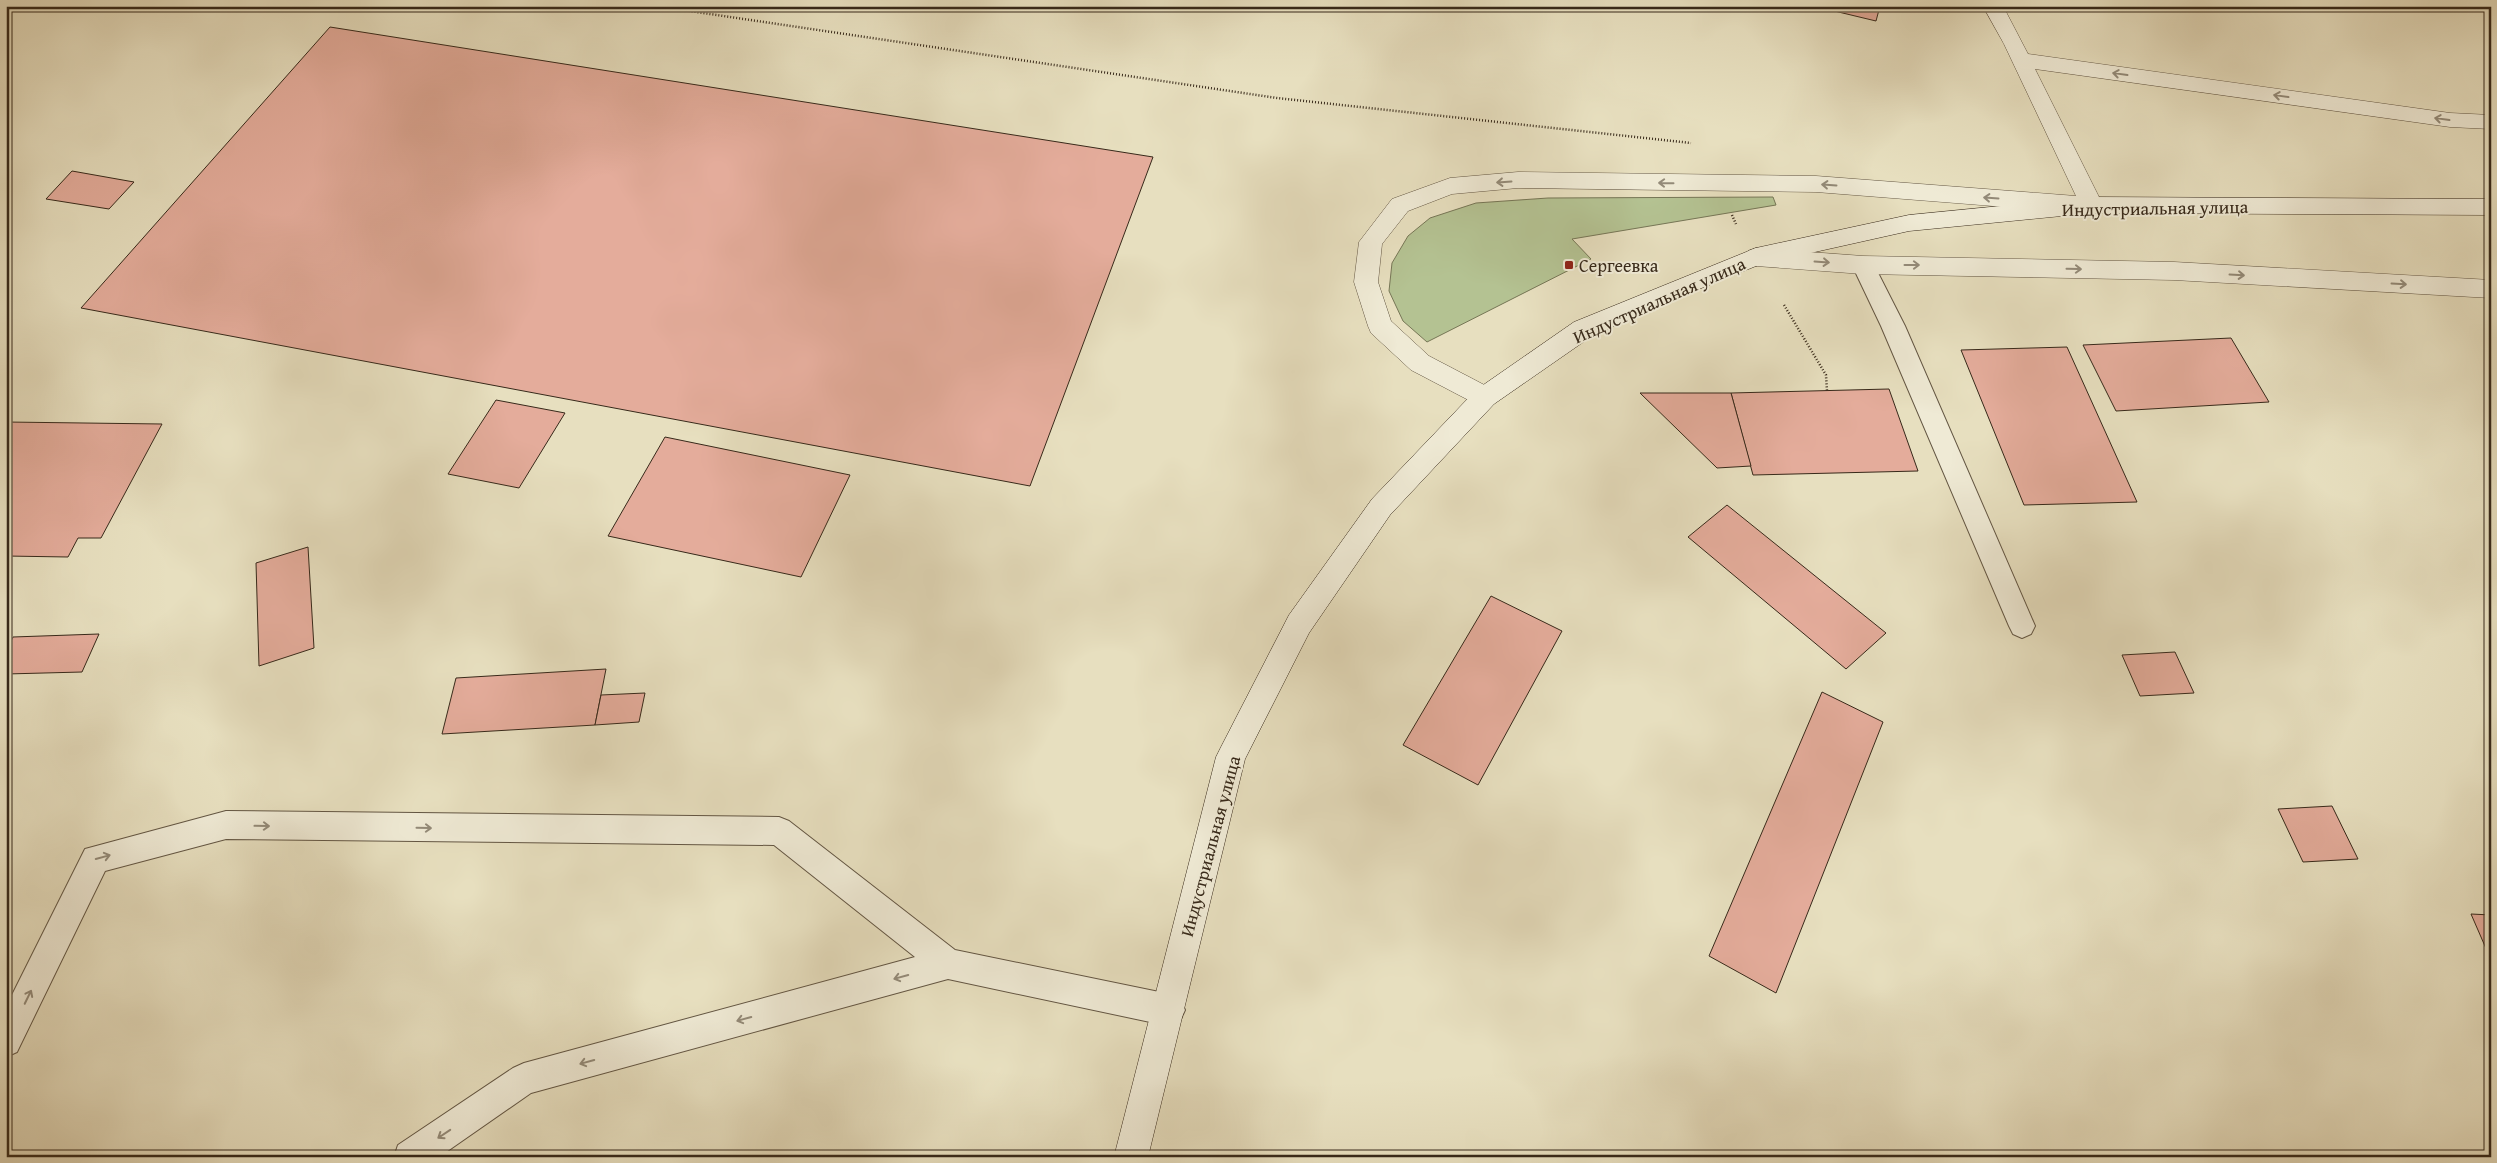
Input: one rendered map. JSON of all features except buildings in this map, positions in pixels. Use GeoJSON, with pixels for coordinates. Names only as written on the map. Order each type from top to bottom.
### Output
{"type":"FeatureCollection","features":[{"type":"Feature","properties":{"kind":"street"},"geometry":{"type":"LineString","coordinates":[[1993,6],[2014,44],[2020,60],[2092,205]]}},
{"type":"Feature","properties":{"kind":"street"},"geometry":{"type":"LineString","coordinates":[[2020,60],[2450,120],[2491,122]]}},
{"type":"Feature","properties":{"kind":"street"},"geometry":{"type":"LineString","coordinates":[[1485,396],[1420,363],[1380,326],[1366,282],[1370,242],[1400,205],[1450,186],[1518,180],[1816,184],[2092,205]]}},
{"type":"Feature","properties":{"kind":"street","name":"Индустриальная улица"},"geometry":{"type":"LineString","coordinates":[[1131,1157],[1231,757],[1295,633],[1381,507],[1485,396],[1583,330],[1756,257],[1847,235],[1909,223],[2092,205],[2378,208],[2491,207]]}},
{"type":"Feature","properties":{"kind":"street"},"geometry":{"type":"LineString","coordinates":[[1756,257],[1863,265],[2174,272],[2491,289]]}},
{"type":"Feature","properties":{"kind":"lane"},"geometry":{"type":"LineString","coordinates":[[1863,265],[1893,326],[2022,626]]}},
{"type":"Feature","properties":{"kind":"lane"},"geometry":{"type":"LineString","coordinates":[[6,1041],[95,859],[226,826],[779,831],[948,964],[1169,1010]]}},
{"type":"Feature","properties":{"kind":"lane"},"geometry":{"type":"LineString","coordinates":[[410,1157],[524,1079],[948,964]]}},
{"type":"Feature","properties":{"kind":"path"},"geometry":{"type":"LineString","coordinates":[[656,6],[1277,98],[1691,143]]}},
{"type":"Feature","properties":{"kind":"path"},"geometry":{"type":"LineString","coordinates":[[1784,305],[1826,375],[1828,391]]}},
{"type":"Feature","properties":{"kind":"green space"},"geometry":{"type":"Polygon","coordinates":[[[1773,197],[1776,205],[1572,239],[1591,259],[1427,342],[1403,321],[1389,291],[1392,263],[1408,236],[1430,218],[1476,203],[1548,198],[1773,197]]]}},
{"type":"Feature","properties":{"kind":"place","name":"Сергеевка"},"geometry":{"type":"Point","coordinates":[1569,265]}}]}
